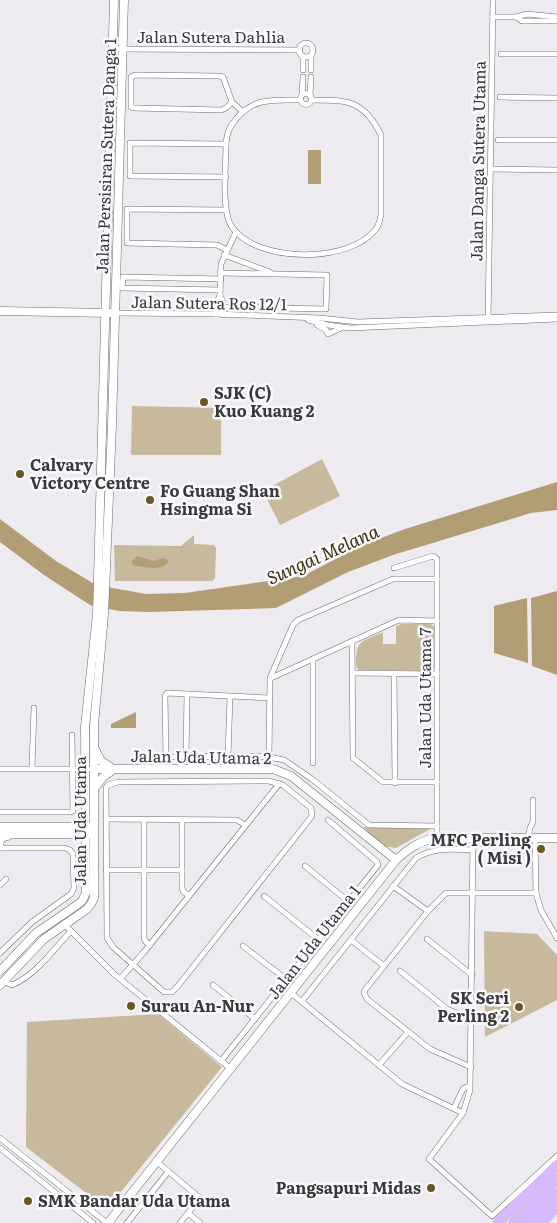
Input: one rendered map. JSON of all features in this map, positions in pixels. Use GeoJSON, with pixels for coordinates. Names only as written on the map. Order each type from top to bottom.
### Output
{"type":"FeatureCollection","features":[{"type":"Feature","properties":{"kind":"highway"},"geometry":{"type":"LineString","coordinates":[[498,1223],[557,1165]]}},
{"type":"Feature","properties":{"kind":"highway"},"geometry":{"type":"LineString","coordinates":[[514,1223],[557,1179]]}},
{"type":"Feature","properties":{"kind":"highway"},"geometry":{"type":"LineString","coordinates":[[528,1223],[557,1194]]}},
{"type":"Feature","properties":{"kind":"highway"},"geometry":{"type":"LineString","coordinates":[[541,1223],[557,1206]]}},
{"type":"Feature","properties":{"kind":"highway"},"geometry":{"type":"LineString","coordinates":[[550,1223],[557,1216]]}},
{"type":"Feature","properties":{"kind":"main road","name":"Jalan Persisiran Sutera Danga 1"},"geometry":{"type":"LineString","coordinates":[[100,614],[114,0]]}},
{"type":"Feature","properties":{"kind":"main road","name":"Jalan Persisiran Sutera Danga 1"},"geometry":{"type":"LineString","coordinates":[[101,582],[115,314],[124,0]]}},
{"type":"Feature","properties":{"kind":"main road"},"geometry":{"type":"LineString","coordinates":[[0,312],[115,314]]}},
{"type":"Feature","properties":{"kind":"main road","name":"Jalan Uda Utama"},"geometry":{"type":"LineString","coordinates":[[1,983],[44,939],[68,928],[87,909],[94,898],[90,830],[86,812],[94,745],[100,614]]}},
{"type":"Feature","properties":{"kind":"main road","name":"Jalan Uda Utama"},"geometry":{"type":"LineString","coordinates":[[0,971],[36,933],[77,905],[84,897],[86,849],[94,789],[85,726],[100,614]]}},
{"type":"Feature","properties":{"kind":"main road"},"geometry":{"type":"LineString","coordinates":[[94,745],[101,761],[114,769],[103,776],[94,789]]}},
{"type":"Feature","properties":{"kind":"main road","name":"Jalan Uda Utama 2"},"geometry":{"type":"LineString","coordinates":[[90,769],[273,769],[291,776],[396,860]]}},
{"type":"Feature","properties":{"kind":"main road"},"geometry":{"type":"LineString","coordinates":[[0,834],[33,834],[75,830],[86,812]]}},
{"type":"Feature","properties":{"kind":"main road"},"geometry":{"type":"LineString","coordinates":[[0,827],[90,830]]}},
{"type":"Feature","properties":{"kind":"main road"},"geometry":{"type":"LineString","coordinates":[[75,830],[86,849]]}},
{"type":"Feature","properties":{"kind":"main road","name":"Jalan Uda Utama 1"},"geometry":{"type":"LineString","coordinates":[[108,1223],[396,860],[409,848],[419,842],[437,838],[557,838]]}},
{"type":"Feature","properties":{"kind":"main road"},"geometry":{"type":"LineString","coordinates":[[383,850],[393,852],[409,848]]}},
{"type":"Feature","properties":{"kind":"main road"},"geometry":{"type":"LineString","coordinates":[[383,850],[389,862],[386,874]]}},
{"type":"Feature","properties":{"kind":"street","name":"Jalan Danga Sutera Utama"},"geometry":{"type":"LineString","coordinates":[[488,320],[493,0]]}},
{"type":"Feature","properties":{"kind":"street"},"geometry":{"type":"LineString","coordinates":[[494,17],[516,17],[527,14],[557,17]]}},
{"type":"Feature","properties":{"kind":"street"},"geometry":{"type":"LineString","coordinates":[[516,17],[522,21],[557,21]]}},
{"type":"Feature","properties":{"kind":"street"},"geometry":{"type":"LineString","coordinates":[[303,70],[303,56],[300,50],[303,44],[309,44],[313,49],[311,70]]}},
{"type":"Feature","properties":{"kind":"street","name":"Jalan Sutera Dahlia"},"geometry":{"type":"LineString","coordinates":[[113,49],[300,50]]}},
{"type":"Feature","properties":{"kind":"street"},"geometry":{"type":"LineString","coordinates":[[501,54],[557,54]]}},
{"type":"Feature","properties":{"kind":"street"},"geometry":{"type":"LineString","coordinates":[[303,56],[311,55]]}},
{"type":"Feature","properties":{"kind":"street"},"geometry":{"type":"LineString","coordinates":[[232,102],[221,110],[134,108],[131,107],[131,77],[135,75],[220,76],[223,77],[232,102],[242,111]]}},
{"type":"Feature","properties":{"kind":"street"},"geometry":{"type":"LineString","coordinates":[[303,77],[301,98],[302,103],[307,105],[311,98],[311,78]]}},
{"type":"Feature","properties":{"kind":"street"},"geometry":{"type":"LineString","coordinates":[[307,94],[311,98],[351,103],[367,113],[380,135],[381,215],[377,227],[367,237],[351,247],[330,253],[295,254],[268,250],[245,240],[236,232],[231,226],[226,210],[226,144],[230,126],[242,111],[252,105],[266,100],[301,98],[307,94]]}},
{"type":"Feature","properties":{"kind":"street"},"geometry":{"type":"LineString","coordinates":[[500,97],[557,98]]}},
{"type":"Feature","properties":{"kind":"street"},"geometry":{"type":"LineString","coordinates":[[498,140],[557,140]]}},
{"type":"Feature","properties":{"kind":"street"},"geometry":{"type":"LineString","coordinates":[[226,144],[130,143],[130,176],[226,178]]}},
{"type":"Feature","properties":{"kind":"street"},"geometry":{"type":"LineString","coordinates":[[490,169],[557,170]]}},
{"type":"Feature","properties":{"kind":"street"},"geometry":{"type":"LineString","coordinates":[[226,210],[127,209],[127,243],[217,245],[225,252],[275,274]]}},
{"type":"Feature","properties":{"kind":"street"},"geometry":{"type":"LineString","coordinates":[[216,314],[220,292],[221,264],[236,232]]}},
{"type":"Feature","properties":{"kind":"street"},"geometry":{"type":"LineString","coordinates":[[220,292],[122,288],[123,277],[275,274]]}},
{"type":"Feature","properties":{"kind":"street","name":"Jalan Sutera Ros 12/1"},"geometry":{"type":"LineString","coordinates":[[228,307],[326,310],[326,275],[275,274]]}},
{"type":"Feature","properties":{"kind":"street"},"geometry":{"type":"LineString","coordinates":[[220,292],[223,303],[223,315]]}},
{"type":"Feature","properties":{"kind":"street","name":"Jalan Sutera Ros 12/1"},"geometry":{"type":"LineString","coordinates":[[115,314],[216,314],[303,318],[328,322]]}},
{"type":"Feature","properties":{"kind":"street"},"geometry":{"type":"LineString","coordinates":[[488,320],[557,315]]}},
{"type":"Feature","properties":{"kind":"street","name":"Jalan Sutera Ros 12/1"},"geometry":{"type":"LineString","coordinates":[[303,318],[312,322],[328,322]]}},
{"type":"Feature","properties":{"kind":"street"},"geometry":{"type":"LineString","coordinates":[[312,322],[326,330],[328,334],[344,327],[434,322],[557,319]]}},
{"type":"Feature","properties":{"kind":"street"},"geometry":{"type":"LineString","coordinates":[[328,322],[434,322]]}},
{"type":"Feature","properties":{"kind":"street"},"geometry":{"type":"LineString","coordinates":[[328,322],[344,327]]}},
{"type":"Feature","properties":{"kind":"street","name":"Jalan Uda Utama 7"},"geometry":{"type":"LineString","coordinates":[[394,568],[433,556],[437,559],[437,838]]}},
{"type":"Feature","properties":{"kind":"street"},"geometry":{"type":"LineString","coordinates":[[269,757],[270,678],[293,625],[298,620],[393,580],[437,579]]}},
{"type":"Feature","properties":{"kind":"street"},"geometry":{"type":"LineString","coordinates":[[270,678],[399,620],[437,621]]}},
{"type":"Feature","properties":{"kind":"street"},"geometry":{"type":"LineString","coordinates":[[352,641],[353,758],[383,782],[437,782]]}},
{"type":"Feature","properties":{"kind":"street"},"geometry":{"type":"LineString","coordinates":[[313,659],[313,763]]}},
{"type":"Feature","properties":{"kind":"street"},"geometry":{"type":"LineString","coordinates":[[352,673],[437,674]]}},
{"type":"Feature","properties":{"kind":"street"},"geometry":{"type":"LineString","coordinates":[[394,674],[395,783]]}},
{"type":"Feature","properties":{"kind":"street"},"geometry":{"type":"LineString","coordinates":[[270,698],[167,693],[165,696],[166,756],[269,757],[290,763],[369,825],[437,826]]}},
{"type":"Feature","properties":{"kind":"street"},"geometry":{"type":"LineString","coordinates":[[186,757],[187,694]]}},
{"type":"Feature","properties":{"kind":"street"},"geometry":{"type":"LineString","coordinates":[[228,756],[230,697]]}},
{"type":"Feature","properties":{"kind":"street"},"geometry":{"type":"LineString","coordinates":[[32,769],[34,708]]}},
{"type":"Feature","properties":{"kind":"street"},"geometry":{"type":"LineString","coordinates":[[0,812],[73,811],[72,735]]}},
{"type":"Feature","properties":{"kind":"street"},"geometry":{"type":"LineString","coordinates":[[0,769],[90,769]]}},
{"type":"Feature","properties":{"kind":"street"},"geometry":{"type":"LineString","coordinates":[[270,781],[279,784],[311,808],[312,816],[172,992],[164,992],[112,947],[106,938],[106,819],[106,788],[112,782],[270,781]]}},
{"type":"Feature","properties":{"kind":"street"},"geometry":{"type":"LineString","coordinates":[[120,979],[150,945],[279,784]]}},
{"type":"Feature","properties":{"kind":"street"},"geometry":{"type":"LineString","coordinates":[[533,800],[534,822],[530,828],[536,893],[541,910],[557,938]]}},
{"type":"Feature","properties":{"kind":"street"},"geometry":{"type":"LineString","coordinates":[[106,819],[237,820],[245,825]]}},
{"type":"Feature","properties":{"kind":"street"},"geometry":{"type":"LineString","coordinates":[[144,820],[144,938],[150,945]]}},
{"type":"Feature","properties":{"kind":"street"},"geometry":{"type":"LineString","coordinates":[[182,820],[183,891],[189,896]]}},
{"type":"Feature","properties":{"kind":"street"},"geometry":{"type":"LineString","coordinates":[[221,1061],[378,866],[377,862],[328,820]]}},
{"type":"Feature","properties":{"kind":"street"},"geometry":{"type":"LineString","coordinates":[[0,953],[32,922],[71,894],[74,888],[73,854],[70,850],[65,848],[0,848],[4,837],[33,834]]}},
{"type":"Feature","properties":{"kind":"street"},"geometry":{"type":"LineString","coordinates":[[473,838],[470,1090],[463,1113],[430,1157],[430,1160],[491,1216],[557,1156]]}},
{"type":"Feature","properties":{"kind":"street"},"geometry":{"type":"LineString","coordinates":[[302,1001],[412,862],[426,852],[448,849],[473,850]]}},
{"type":"Feature","properties":{"kind":"street"},"geometry":{"type":"LineString","coordinates":[[304,866],[348,902]]}},
{"type":"Feature","properties":{"kind":"street"},"geometry":{"type":"LineString","coordinates":[[106,870],[182,870]]}},
{"type":"Feature","properties":{"kind":"street"},"geometry":{"type":"LineString","coordinates":[[0,885],[6,879]]}},
{"type":"Feature","properties":{"kind":"street"},"geometry":{"type":"LineString","coordinates":[[393,886],[428,911]]}},
{"type":"Feature","properties":{"kind":"street"},"geometry":{"type":"LineString","coordinates":[[471,1067],[430,1049],[364,994],[367,987],[428,911],[446,892],[536,893]]}},
{"type":"Feature","properties":{"kind":"street"},"geometry":{"type":"LineString","coordinates":[[264,896],[319,940]]}},
{"type":"Feature","properties":{"kind":"street"},"geometry":{"type":"LineString","coordinates":[[53,906],[61,916]]}},
{"type":"Feature","properties":{"kind":"street"},"geometry":{"type":"LineString","coordinates":[[1,983],[12,985],[19,982],[37,967],[68,928],[114,974],[231,1069]]}},
{"type":"Feature","properties":{"kind":"street"},"geometry":{"type":"LineString","coordinates":[[427,939],[472,975]]}},
{"type":"Feature","properties":{"kind":"street"},"geometry":{"type":"LineString","coordinates":[[351,940],[384,966]]}},
{"type":"Feature","properties":{"kind":"street"},"geometry":{"type":"LineString","coordinates":[[243,946],[287,980]]}},
{"type":"Feature","properties":{"kind":"street"},"geometry":{"type":"LineString","coordinates":[[400,971],[447,1009],[471,1019]]}},
{"type":"Feature","properties":{"kind":"street"},"geometry":{"type":"LineString","coordinates":[[213,985],[256,1019]]}},
{"type":"Feature","properties":{"kind":"street"},"geometry":{"type":"LineString","coordinates":[[291,993],[402,1084],[463,1113]]}},
{"type":"Feature","properties":{"kind":"street"},"geometry":{"type":"LineString","coordinates":[[379,1064],[408,1032]]}},
{"type":"Feature","properties":{"kind":"street"},"geometry":{"type":"LineString","coordinates":[[454,1108],[463,1089],[469,1086]]}},
{"type":"Feature","properties":{"kind":"street"},"geometry":{"type":"LineString","coordinates":[[0,1138],[108,1223]]}},
{"type":"Feature","properties":{"kind":"street"},"geometry":{"type":"LineString","coordinates":[[0,1148],[93,1223]]}},
{"type":"Feature","properties":{"kind":"street"},"geometry":{"type":"LineString","coordinates":[[157,1162],[200,1198],[180,1223]]}},
{"type":"Feature","properties":{"kind":"street"},"geometry":{"type":"LineString","coordinates":[[126,1223],[168,1172]]}},
{"type":"Feature","properties":{"kind":"street"},"geometry":{"type":"LineString","coordinates":[[188,1214],[200,1223]]}},
{"type":"Feature","properties":{"kind":"shaded area"},"geometry":{"type":"Polygon","coordinates":[[[308,150],[321,150],[321,184],[308,184],[308,150]]]}},
{"type":"Feature","properties":{"kind":"shaded area"},"geometry":{"type":"Polygon","coordinates":[[[132,406],[221,408],[221,455],[131,455],[132,406]]]}},
{"type":"Feature","properties":{"kind":"shaded area"},"geometry":{"type":"Polygon","coordinates":[[[322,459],[340,496],[280,525],[263,491],[322,459]]]}},
{"type":"Feature","properties":{"kind":"shaded area"},"geometry":{"type":"Polygon","coordinates":[[[557,482],[557,510],[531,513],[393,555],[348,572],[276,608],[149,612],[119,611],[90,605],[44,575],[0,542],[0,519],[56,561],[96,585],[146,594],[185,593],[303,576],[360,546],[405,529],[557,482]]]}},
{"type":"Feature","properties":{"kind":"shaded area"},"geometry":{"type":"Polygon","coordinates":[[[194,535],[194,544],[214,545],[216,548],[215,578],[212,581],[115,581],[114,545],[181,546],[194,535]]]}},
{"type":"Feature","properties":{"kind":"shaded area"},"geometry":{"type":"Polygon","coordinates":[[[137,556],[154,561],[163,558],[169,561],[158,568],[135,566],[132,564],[132,561],[137,556]]]}},
{"type":"Feature","properties":{"kind":"shaded area"},"geometry":{"type":"Polygon","coordinates":[[[557,591],[557,675],[532,666],[531,598],[557,591]]]}},
{"type":"Feature","properties":{"kind":"shaded area"},"geometry":{"type":"Polygon","coordinates":[[[527,598],[528,663],[494,653],[494,606],[527,598]]]}},
{"type":"Feature","properties":{"kind":"shaded area"},"geometry":{"type":"Polygon","coordinates":[[[401,624],[431,624],[434,627],[434,668],[431,671],[359,670],[356,667],[356,658],[360,643],[383,632],[383,644],[396,644],[396,626],[401,624]]]}},
{"type":"Feature","properties":{"kind":"shaded area"},"geometry":{"type":"Polygon","coordinates":[[[136,712],[136,728],[111,728],[111,724],[136,712]]]}},
{"type":"Feature","properties":{"kind":"shaded area"},"geometry":{"type":"Polygon","coordinates":[[[363,827],[430,829],[396,848],[383,846],[363,827]]]}},
{"type":"Feature","properties":{"kind":"shaded area"},"geometry":{"type":"Polygon","coordinates":[[[484,931],[537,934],[557,955],[557,1000],[485,1037],[484,931]]]}},
{"type":"Feature","properties":{"kind":"shaded area"},"geometry":{"type":"Polygon","coordinates":[[[158,1014],[222,1067],[107,1209],[26,1147],[27,1022],[158,1014]]]}},
{"type":"Feature","properties":{"kind":"place","name":"SJK (C) Kuo Kuang 2"},"geometry":{"type":"Point","coordinates":[204,402]}},
{"type":"Feature","properties":{"kind":"place","name":"Calvary Victory Centre"},"geometry":{"type":"Point","coordinates":[20,474]}},
{"type":"Feature","properties":{"kind":"place","name":"Fo Guang Shan Hsingma Si"},"geometry":{"type":"Point","coordinates":[150,500]}},
{"type":"Feature","properties":{"kind":"place","name":"MFC Perling ( Misi )"},"geometry":{"type":"Point","coordinates":[541,849]}},
{"type":"Feature","properties":{"kind":"place","name":"Surau An-Nur"},"geometry":{"type":"Point","coordinates":[131,1006]}},
{"type":"Feature","properties":{"kind":"place","name":"SK Seri Perling 2"},"geometry":{"type":"Point","coordinates":[519,1007]}},
{"type":"Feature","properties":{"kind":"place","name":"Pangsapuri Midas"},"geometry":{"type":"Point","coordinates":[431,1188]}},
{"type":"Feature","properties":{"kind":"place","name":"SMK Bandar Uda Utama"},"geometry":{"type":"Point","coordinates":[28,1201]}},
{"type":"Feature","properties":{"kind":"water label","name":"Sungai Melana"},"geometry":{"type":"Point","coordinates":[323,555]}}]}
